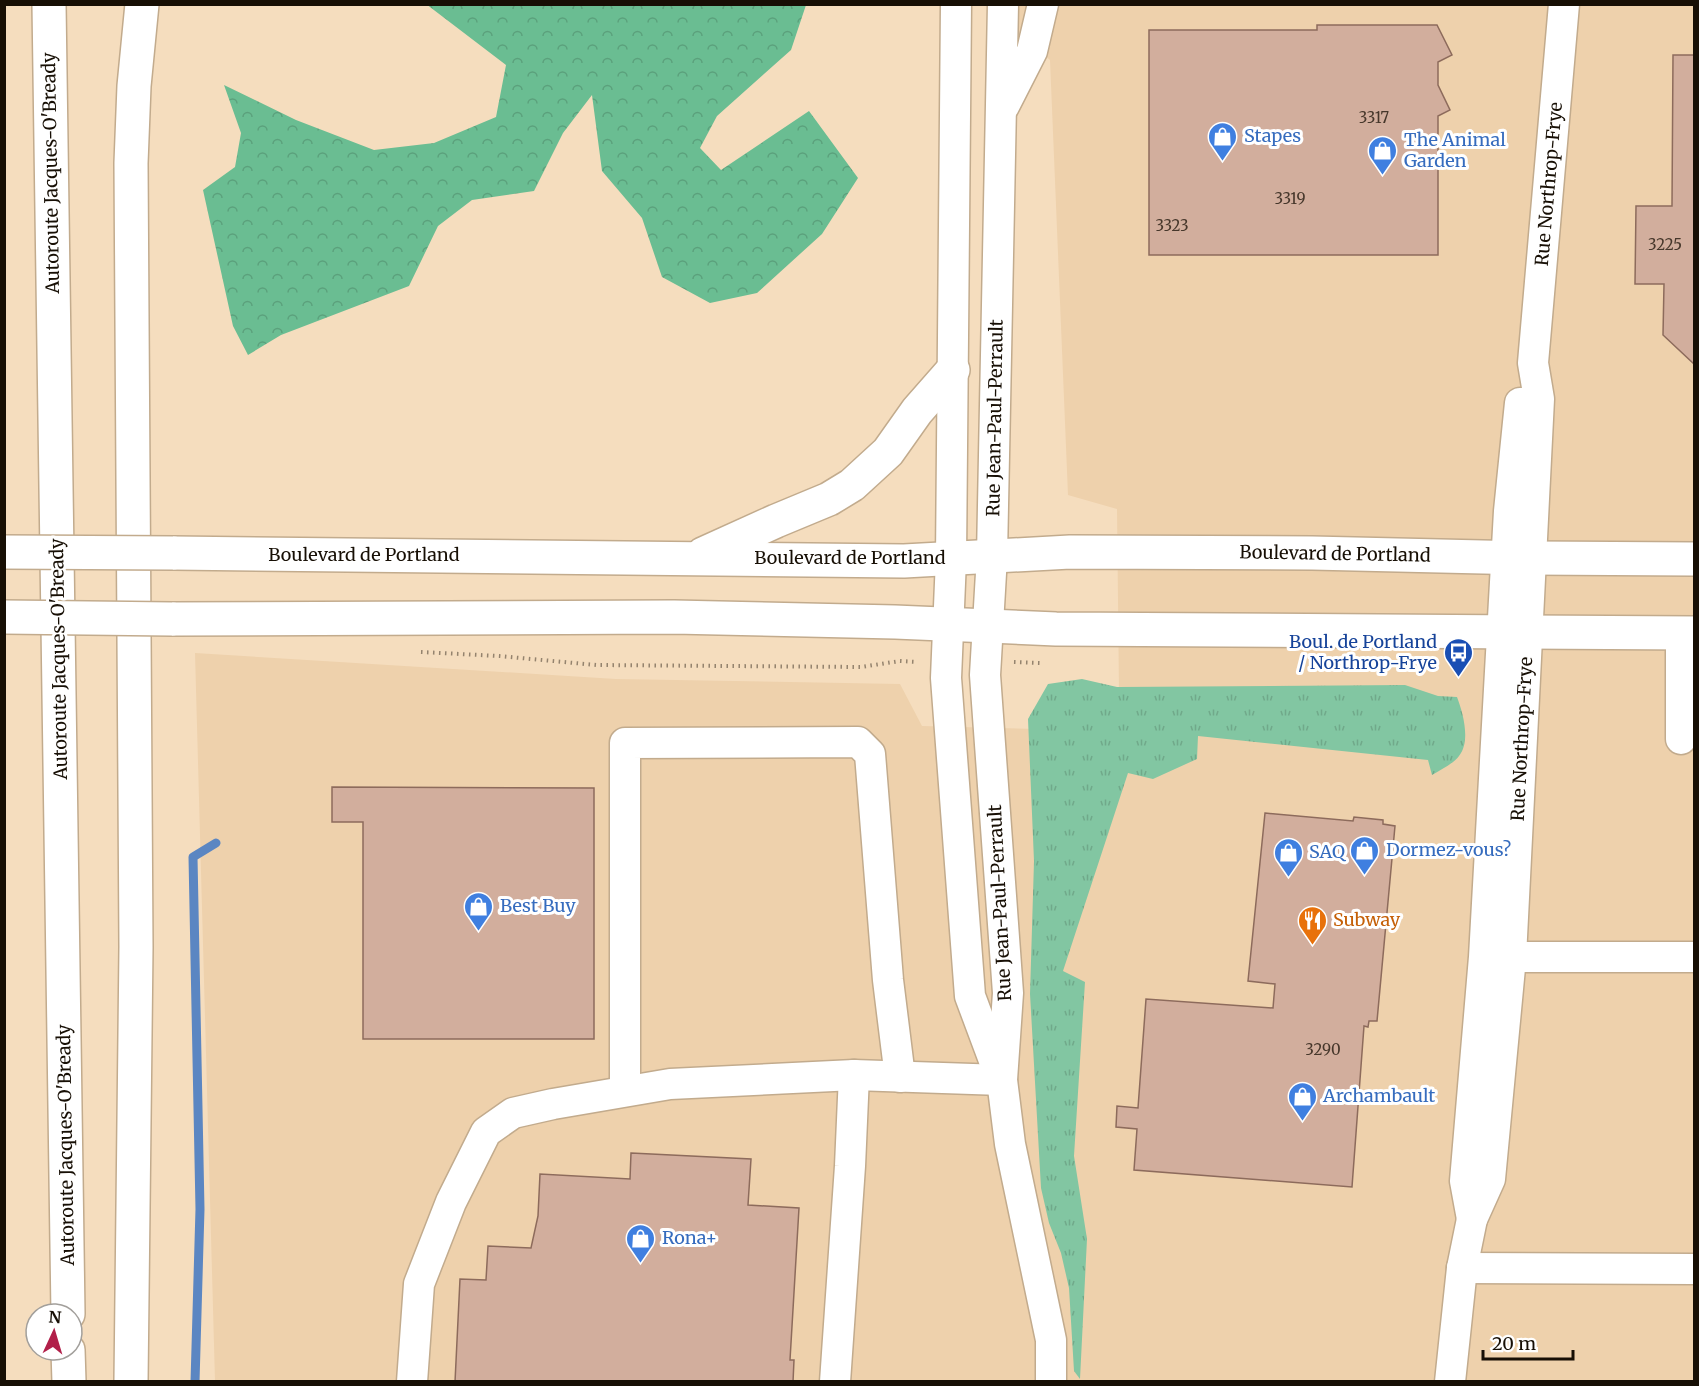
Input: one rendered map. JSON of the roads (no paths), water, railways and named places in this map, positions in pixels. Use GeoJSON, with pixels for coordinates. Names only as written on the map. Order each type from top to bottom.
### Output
{"type":"FeatureCollection","features":[{"type":"Feature","properties":{"kind":"main road","name":"Autoroute Jacques-O'Bready"},"geometry":{"type":"LineString","coordinates":[[49,4],[68,1302]]}},
{"type":"Feature","properties":{"kind":"main road"},"geometry":{"type":"LineString","coordinates":[[131,1382],[136,1009],[131,164],[134,86],[141,4]]}},
{"type":"Feature","properties":{"kind":"main road"},"geometry":{"type":"LineString","coordinates":[[696,557],[776,521],[816,506],[852,485],[888,452],[917,411],[953,369]]}},
{"type":"Feature","properties":{"kind":"main road","name":"Boulevard de Portland"},"geometry":{"type":"LineString","coordinates":[[4,552],[696,557],[904,561],[1081,552],[1695,559]]}},
{"type":"Feature","properties":{"kind":"main road"},"geometry":{"type":"LineString","coordinates":[[4,617],[674,617],[1068,629],[1688,633]]}},
{"type":"Feature","properties":{"kind":"main road"},"geometry":{"type":"LineString","coordinates":[[68,1362],[69,1382]]}},
{"type":"Feature","properties":{"kind":"street","name":"Rue Jean-Paul-Perrault"},"geometry":{"type":"LineString","coordinates":[[956,4],[951,559],[946,678],[970,996],[1002,1080]]}},
{"type":"Feature","properties":{"kind":"street","name":"Rue Jean-Paul-Perrault"},"geometry":{"type":"LineString","coordinates":[[1002,1080],[1008,993],[985,675],[992,556],[1003,4]]}},
{"type":"Feature","properties":{"kind":"street"},"geometry":{"type":"LineString","coordinates":[[1001,111],[1032,51],[1043,4]]}},
{"type":"Feature","properties":{"kind":"street","name":"Rue Northrop-Frye"},"geometry":{"type":"LineString","coordinates":[[1450,1382],[1462,1268],[1472,1219],[1491,1179],[1510,957],[1515,631],[1519,558],[1539,399],[1533,363],[1564,4]]}},
{"type":"Feature","properties":{"kind":"street","name":"Rue Northrop-Frye"},"geometry":{"type":"LineString","coordinates":[[1472,1219],[1466,1180],[1484,957],[1515,631]]}},
{"type":"Feature","properties":{"kind":"street"},"geometry":{"type":"LineString","coordinates":[[1681,739],[1688,633]]}},
{"type":"Feature","properties":{"kind":"street"},"geometry":{"type":"LineString","coordinates":[[625,1091],[625,743],[858,742],[870,754],[888,980],[900,1077]]}},
{"type":"Feature","properties":{"kind":"street"},"geometry":{"type":"LineString","coordinates":[[1510,957],[1695,957]]}},
{"type":"Feature","properties":{"kind":"street"},"geometry":{"type":"LineString","coordinates":[[412,1382],[419,1284],[452,1202],[486,1131],[513,1113],[670,1084],[854,1075],[1002,1080],[1010,1144],[1051,1340],[1052,1382]]}},
{"type":"Feature","properties":{"kind":"street"},"geometry":{"type":"LineString","coordinates":[[835,1382],[854,1075]]}},
{"type":"Feature","properties":{"kind":"street"},"geometry":{"type":"LineString","coordinates":[[1462,1268],[1695,1269]]}},
{"type":"Feature","properties":{"kind":"waterway"},"geometry":{"type":"LineString","coordinates":[[195,1382],[200,1209],[193,857],[216,843]]}},
{"type":"Feature","properties":{"kind":"place","name":"Stapes"},"geometry":{"type":"Point","coordinates":[1223,162]}},
{"type":"Feature","properties":{"kind":"place","name":"The Animal Garden"},"geometry":{"type":"Point","coordinates":[1383,176]}},
{"type":"Feature","properties":{"kind":"place","name":"Boul. de Portland / Northrop-Frye"},"geometry":{"type":"Point","coordinates":[1458,678]}},
{"type":"Feature","properties":{"kind":"place","name":"Dormez-vous?"},"geometry":{"type":"Point","coordinates":[1365,876]}},
{"type":"Feature","properties":{"kind":"place","name":"SAQ"},"geometry":{"type":"Point","coordinates":[1288,878]}},
{"type":"Feature","properties":{"kind":"place","name":"Best Buy"},"geometry":{"type":"Point","coordinates":[479,932]}},
{"type":"Feature","properties":{"kind":"place","name":"Subway"},"geometry":{"type":"Point","coordinates":[1312,946]}},
{"type":"Feature","properties":{"kind":"place","name":"Archambault"},"geometry":{"type":"Point","coordinates":[1302,1122]}},
{"type":"Feature","properties":{"kind":"place","name":"Rona+"},"geometry":{"type":"Point","coordinates":[641,1264]}}]}
